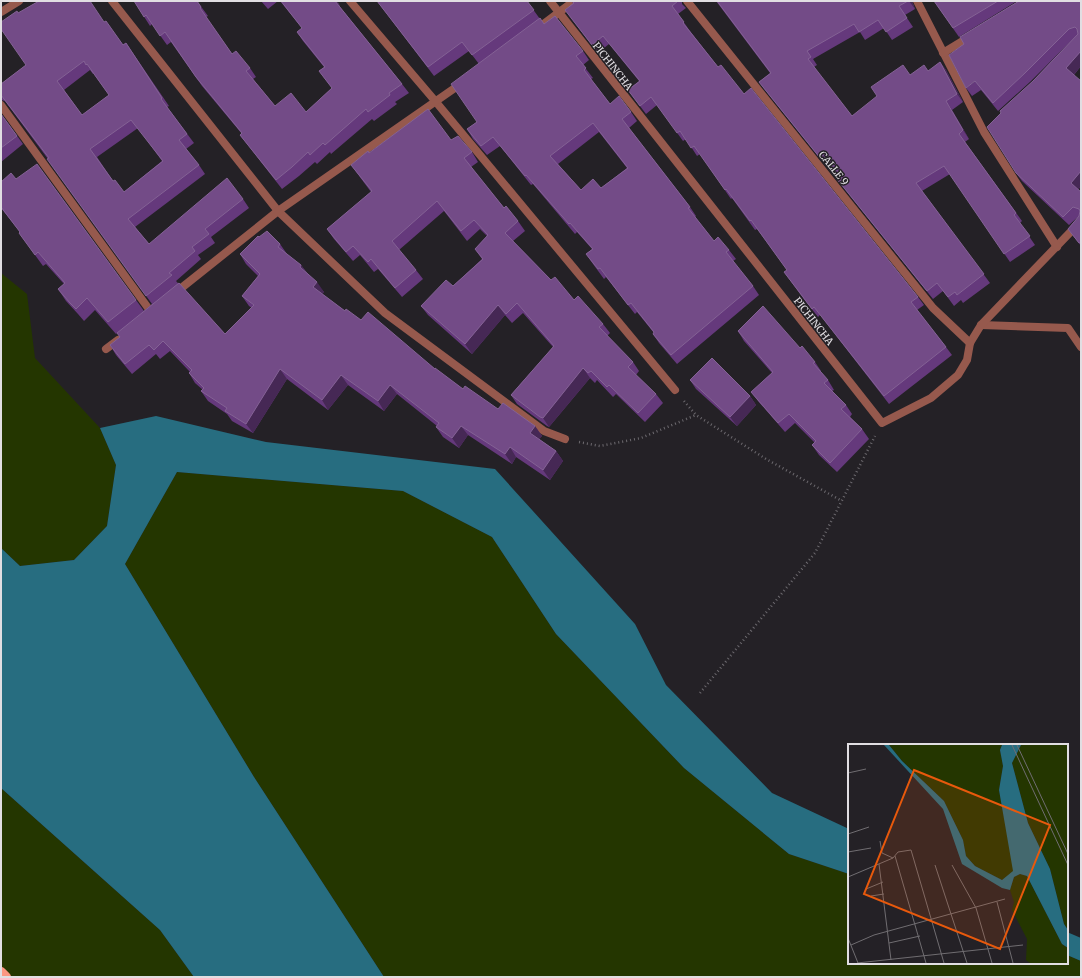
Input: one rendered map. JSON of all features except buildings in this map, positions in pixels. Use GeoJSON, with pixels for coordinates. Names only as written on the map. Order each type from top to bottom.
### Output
{"type":"FeatureCollection","features":[{"type":"Feature","properties":{"kind":"main road"},"geometry":{"type":"LineString","coordinates":[[1,972],[6,977]]}},
{"type":"Feature","properties":{"kind":"street"},"geometry":{"type":"LineString","coordinates":[[1,12],[19,1]]}},
{"type":"Feature","properties":{"kind":"street"},"geometry":{"type":"LineString","coordinates":[[112,1],[278,211],[385,313],[544,431],[565,439]]}},
{"type":"Feature","properties":{"kind":"street"},"geometry":{"type":"LineString","coordinates":[[350,1],[436,102],[675,390]]}},
{"type":"Feature","properties":{"kind":"street","name":"PICHINCHA"},"geometry":{"type":"LineString","coordinates":[[550,1],[882,424]]}},
{"type":"Feature","properties":{"kind":"street"},"geometry":{"type":"LineString","coordinates":[[533,32],[574,1]]}},
{"type":"Feature","properties":{"kind":"street","name":"CALLE 9"},"geometry":{"type":"LineString","coordinates":[[687,1],[933,308],[970,343]]}},
{"type":"Feature","properties":{"kind":"street"},"geometry":{"type":"LineString","coordinates":[[917,1],[943,53],[1057,246]]}},
{"type":"Feature","properties":{"kind":"street"},"geometry":{"type":"LineString","coordinates":[[943,53],[975,34]]}},
{"type":"Feature","properties":{"kind":"street"},"geometry":{"type":"LineString","coordinates":[[169,298],[278,211],[469,79]]}},
{"type":"Feature","properties":{"kind":"street"},"geometry":{"type":"LineString","coordinates":[[1,106],[151,312]]}},
{"type":"Feature","properties":{"kind":"street"},"geometry":{"type":"LineString","coordinates":[[882,424],[931,398],[958,375],[967,360],[970,343],[981,325],[1081,221]]}},
{"type":"Feature","properties":{"kind":"street"},"geometry":{"type":"LineString","coordinates":[[981,325],[1068,328],[1081,347]]}},
{"type":"Feature","properties":{"kind":"street"},"geometry":{"type":"LineString","coordinates":[[106,349],[123,335]]}},
{"type":"Feature","properties":{"kind":"path"},"geometry":{"type":"LineString","coordinates":[[675,390],[696,415],[766,459],[842,501]]}},
{"type":"Feature","properties":{"kind":"path"},"geometry":{"type":"LineString","coordinates":[[565,439],[600,446],[641,438],[696,415]]}},
{"type":"Feature","properties":{"kind":"path"},"geometry":{"type":"LineString","coordinates":[[700,692],[815,553],[882,424]]}},
{"type":"Feature","properties":{"kind":"green space"},"geometry":{"type":"Polygon","coordinates":[[[1,273],[27,294],[35,358],[100,428],[116,465],[107,526],[74,560],[20,566],[1,548],[1,273]]]}},
{"type":"Feature","properties":{"kind":"green space"},"geometry":{"type":"Polygon","coordinates":[[[177,472],[403,491],[492,537],[556,634],[684,768],[789,854],[848,874],[848,964],[1068,964],[1068,955],[1081,961],[1081,977],[384,977],[254,777],[125,564],[177,472]]]}},
{"type":"Feature","properties":{"kind":"green space"},"geometry":{"type":"Polygon","coordinates":[[[1,788],[160,930],[194,977],[1,977],[1,788]]]}},
{"type":"Feature","properties":{"kind":"water"},"geometry":{"type":"Polygon","coordinates":[[[156,416],[266,442],[495,469],[635,624],[666,685],[772,793],[848,829],[848,874],[789,854],[684,768],[556,634],[492,537],[403,491],[177,472],[125,564],[254,777],[384,977],[194,977],[160,930],[1,788],[1,548],[20,566],[74,560],[107,526],[116,465],[100,428],[156,416]]]}},
{"type":"Feature","properties":{"kind":"water"},"geometry":{"type":"Polygon","coordinates":[[[1068,932],[1081,938],[1081,961],[1068,955],[1068,932]]]}}]}
